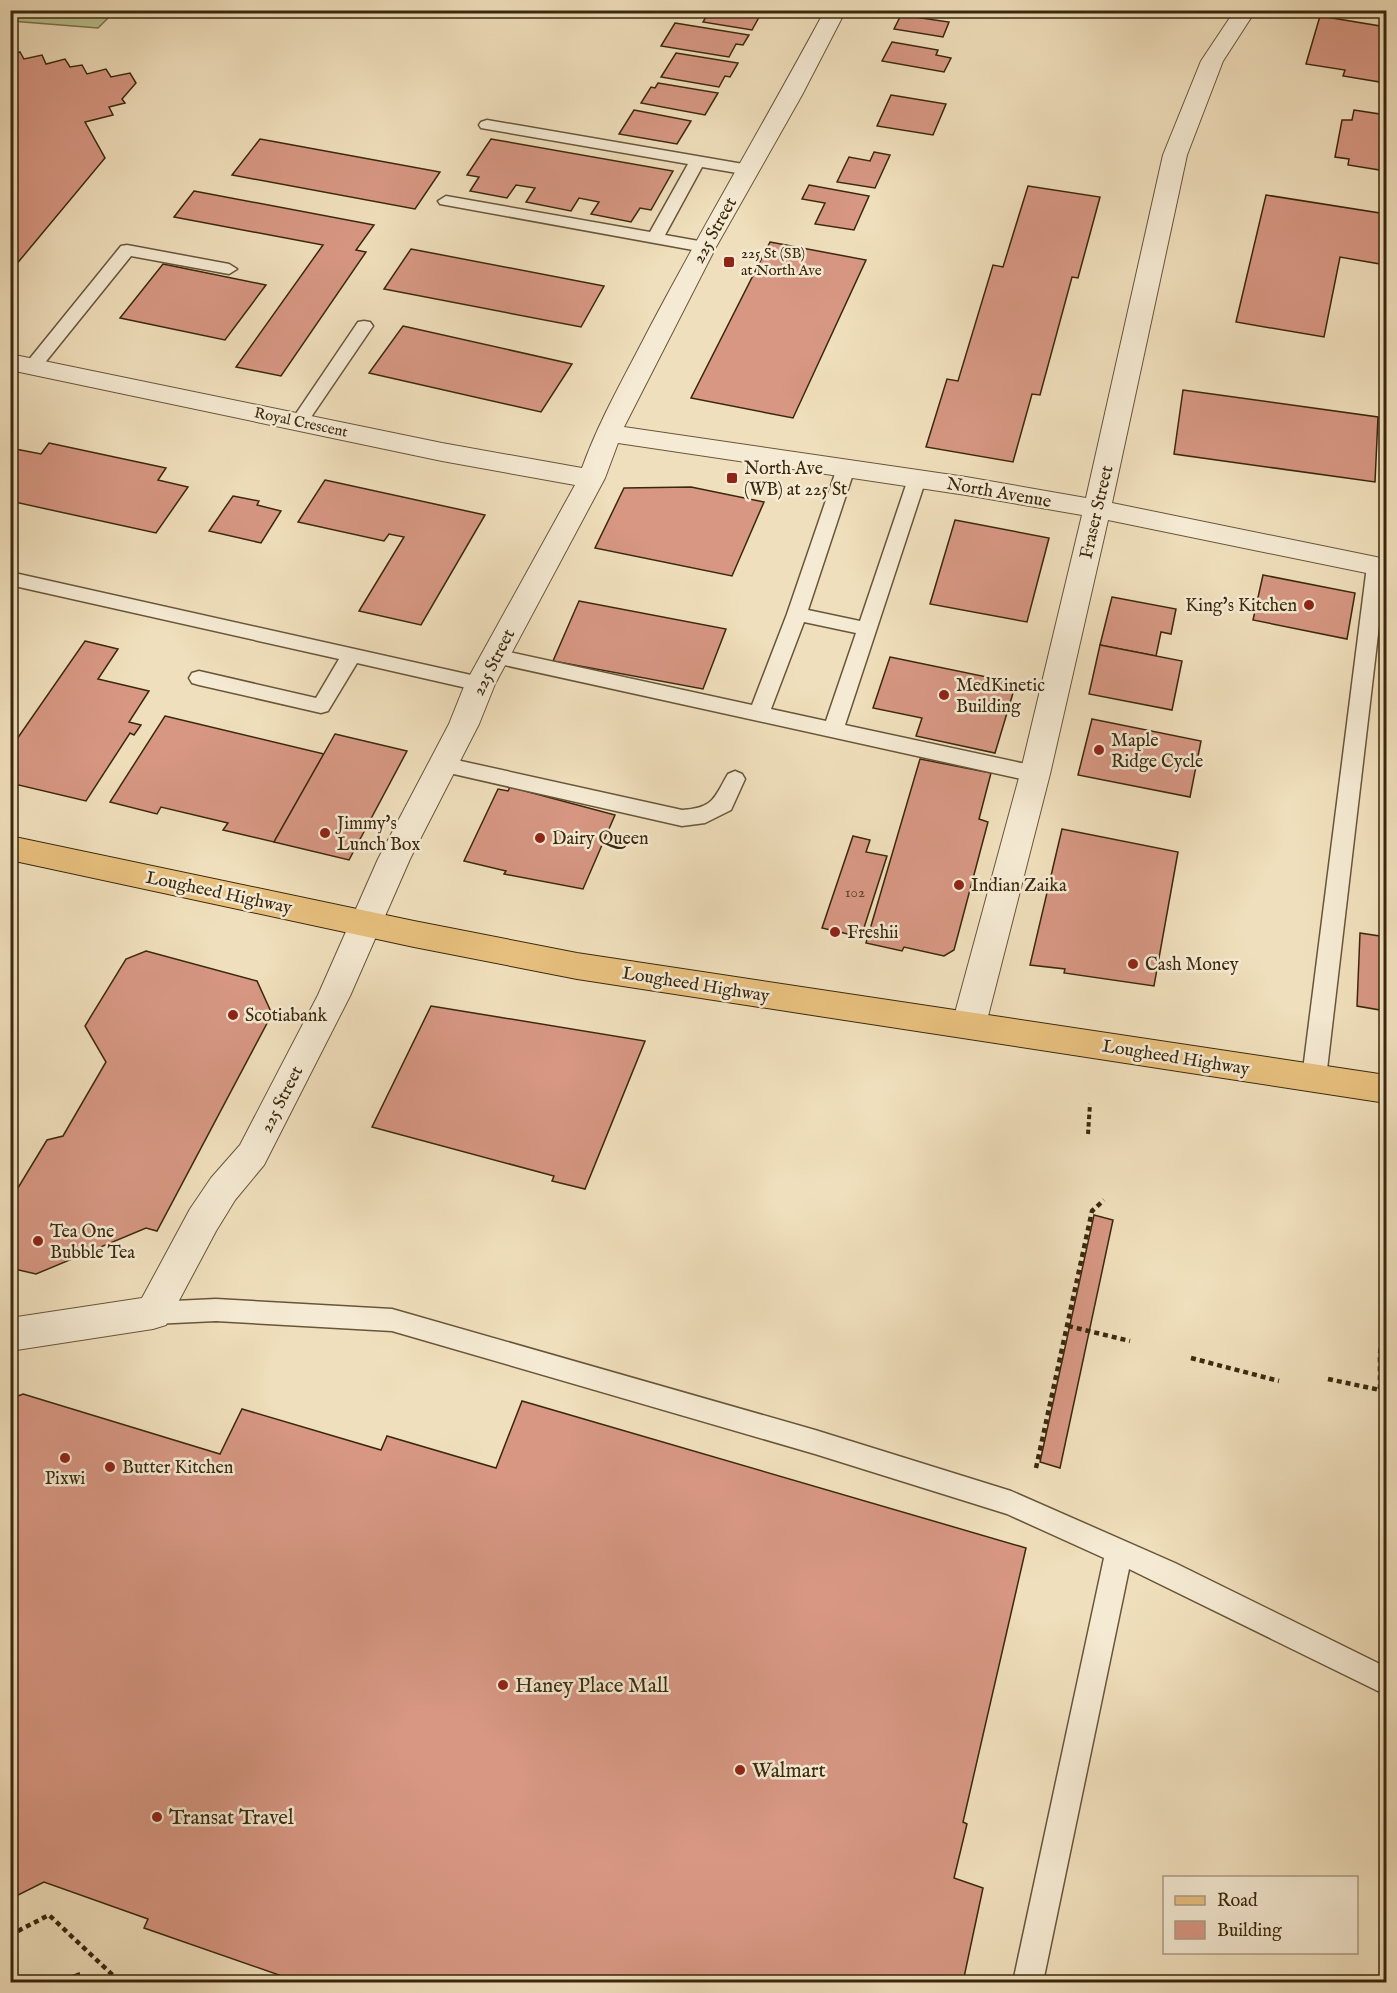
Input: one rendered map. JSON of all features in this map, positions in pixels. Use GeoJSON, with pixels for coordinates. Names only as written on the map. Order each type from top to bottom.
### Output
{"type":"FeatureCollection","features":[{"type":"Feature","properties":{"kind":"main road","name":"Lougheed Highway"},"geometry":{"type":"LineString","coordinates":[[10,848],[366,924],[578,966],[1386,1089]]}},
{"type":"Feature","properties":{"kind":"street","name":"225 Street"},"geometry":{"type":"LineString","coordinates":[[153,1313],[222,1189],[252,1155],[334,996],[394,860],[464,724],[480,684],[592,478],[608,432],[704,247],[749,170],[836,10]]}},
{"type":"Feature","properties":{"kind":"street","name":"Fraser Street"},"geometry":{"type":"LineString","coordinates":[[969,1024],[1035,774],[1097,509],[1175,155],[1212,61],[1246,10]]}},
{"type":"Feature","properties":{"kind":"street","name":"Royal Crescent"},"geometry":{"type":"LineString","coordinates":[[22,364],[541,471],[592,478]]}},
{"type":"Feature","properties":{"kind":"street","name":"North Avenue"},"geometry":{"type":"LineString","coordinates":[[608,432],[917,478],[1097,509],[1382,567]]}},
{"type":"Feature","properties":{"kind":"street"},"geometry":{"type":"LineString","coordinates":[[10,1335],[153,1313]]}},
{"type":"Feature","properties":{"kind":"lane"},"geometry":{"type":"LineString","coordinates":[[488,125],[749,170]]}},
{"type":"Feature","properties":{"kind":"lane"},"geometry":{"type":"LineString","coordinates":[[655,238],[697,162]]}},
{"type":"Feature","properties":{"kind":"lane"},"geometry":{"type":"LineString","coordinates":[[446,201],[704,247]]}},
{"type":"Feature","properties":{"kind":"lane"},"geometry":{"type":"LineString","coordinates":[[22,364],[127,250],[229,269]]}},
{"type":"Feature","properties":{"kind":"lane"},"geometry":{"type":"LineString","coordinates":[[299,422],[364,326]]}},
{"type":"Feature","properties":{"kind":"lane"},"geometry":{"type":"LineString","coordinates":[[759,714],[846,468]]}},
{"type":"Feature","properties":{"kind":"lane"},"geometry":{"type":"LineString","coordinates":[[833,730],[917,478]]}},
{"type":"Feature","properties":{"kind":"lane"},"geometry":{"type":"LineString","coordinates":[[1314,1078],[1382,567]]}},
{"type":"Feature","properties":{"kind":"lane"},"geometry":{"type":"LineString","coordinates":[[10,578],[480,684]]}},
{"type":"Feature","properties":{"kind":"lane"},"geometry":{"type":"LineString","coordinates":[[796,614],[867,629]]}},
{"type":"Feature","properties":{"kind":"lane"},"geometry":{"type":"LineString","coordinates":[[199,678],[321,706],[351,656]]}},
{"type":"Feature","properties":{"kind":"lane"},"geometry":{"type":"LineString","coordinates":[[495,656],[1035,774]]}},
{"type":"Feature","properties":{"kind":"lane"},"geometry":{"type":"LineString","coordinates":[[443,765],[682,818],[699,817],[711,813],[724,804],[735,778]]}},
{"type":"Feature","properties":{"kind":"lane"},"geometry":{"type":"LineString","coordinates":[[153,1313],[216,1310],[392,1320],[947,1482],[1011,1503],[1119,1552],[1219,1598],[1386,1682]]}},
{"type":"Feature","properties":{"kind":"lane"},"geometry":{"type":"LineString","coordinates":[[1028,1983],[1119,1552]]}},
{"type":"Feature","properties":{"kind":"path"},"geometry":{"type":"LineString","coordinates":[[1088,1134],[1090,1104]]}},
{"type":"Feature","properties":{"kind":"path"},"geometry":{"type":"LineString","coordinates":[[1036,1468],[1092,1211],[1104,1200]]}},
{"type":"Feature","properties":{"kind":"path"},"geometry":{"type":"LineString","coordinates":[[1328,1379],[1380,1390],[1380,1357],[1386,1301]]}},
{"type":"Feature","properties":{"kind":"path"},"geometry":{"type":"LineString","coordinates":[[1068,1326],[1130,1341]]}},
{"type":"Feature","properties":{"kind":"path"},"geometry":{"type":"LineString","coordinates":[[1380,1357],[1386,1358]]}},
{"type":"Feature","properties":{"kind":"path"},"geometry":{"type":"LineString","coordinates":[[1191,1358],[1279,1381]]}},
{"type":"Feature","properties":{"kind":"path"},"geometry":{"type":"LineString","coordinates":[[10,1935],[49,1915],[120,1983]]}},
{"type":"Feature","properties":{"kind":"green space"},"geometry":{"type":"Polygon","coordinates":[[[10,11],[115,11],[98,28],[11,21],[10,11]]]}},
{"type":"Feature","properties":{"kind":"building"},"geometry":{"type":"Polygon","coordinates":[[[710,10],[763,10],[752,30],[703,22],[710,10]]]}},
{"type":"Feature","properties":{"kind":"building"},"geometry":{"type":"Polygon","coordinates":[[[901,15],[949,22],[943,37],[894,29],[901,15]]]}},
{"type":"Feature","properties":{"kind":"building"},"geometry":{"type":"Polygon","coordinates":[[[1320,16],[1386,27],[1386,83],[1343,76],[1345,70],[1306,64],[1320,16]]]}},
{"type":"Feature","properties":{"kind":"building"},"geometry":{"type":"Polygon","coordinates":[[[675,23],[749,35],[743,45],[736,44],[729,57],[661,46],[675,23]]]}},
{"type":"Feature","properties":{"kind":"building"},"geometry":{"type":"Polygon","coordinates":[[[892,42],[938,50],[936,55],[951,58],[944,72],[882,61],[892,42]]]}},
{"type":"Feature","properties":{"kind":"building"},"geometry":{"type":"Polygon","coordinates":[[[20,52],[24,59],[42,55],[46,64],[65,59],[70,67],[82,65],[87,74],[106,69],[111,77],[130,73],[136,83],[122,99],[125,103],[109,107],[113,115],[85,122],[105,158],[10,272],[10,55],[20,52]]]}},
{"type":"Feature","properties":{"kind":"building"},"geometry":{"type":"Polygon","coordinates":[[[676,53],[738,63],[730,77],[725,76],[719,87],[661,77],[676,53]]]}},
{"type":"Feature","properties":{"kind":"building"},"geometry":{"type":"Polygon","coordinates":[[[658,83],[718,93],[705,115],[641,103],[651,87],[655,88],[658,83]]]}},
{"type":"Feature","properties":{"kind":"building"},"geometry":{"type":"Polygon","coordinates":[[[891,95],[946,104],[933,135],[877,126],[891,95]]]}},
{"type":"Feature","properties":{"kind":"building"},"geometry":{"type":"Polygon","coordinates":[[[634,110],[691,121],[677,144],[619,134],[634,110]]]}},
{"type":"Feature","properties":{"kind":"building"},"geometry":{"type":"Polygon","coordinates":[[[1354,110],[1386,115],[1386,171],[1348,165],[1349,159],[1335,157],[1342,120],[1352,120],[1354,110]]]}},
{"type":"Feature","properties":{"kind":"building"},"geometry":{"type":"Polygon","coordinates":[[[260,139],[440,172],[415,209],[232,175],[260,139]]]}},
{"type":"Feature","properties":{"kind":"building"},"geometry":{"type":"Polygon","coordinates":[[[491,139],[673,171],[651,210],[640,208],[631,222],[591,214],[599,202],[579,198],[571,211],[526,202],[535,188],[516,185],[507,198],[470,191],[479,177],[467,175],[491,139]]]}},
{"type":"Feature","properties":{"kind":"building"},"geometry":{"type":"Polygon","coordinates":[[[874,152],[890,155],[875,188],[837,182],[849,157],[870,161],[874,152]]]}},
{"type":"Feature","properties":{"kind":"building"},"geometry":{"type":"Polygon","coordinates":[[[809,185],[869,196],[854,230],[815,224],[825,203],[802,199],[809,185]]]}},
{"type":"Feature","properties":{"kind":"building"},"geometry":{"type":"Polygon","coordinates":[[[1028,186],[1100,197],[1078,278],[1072,277],[1040,395],[1032,394],[1013,462],[926,447],[947,379],[958,381],[993,265],[1003,267],[1028,186]]]}},
{"type":"Feature","properties":{"kind":"building"},"geometry":{"type":"Polygon","coordinates":[[[194,191],[374,225],[356,250],[366,252],[281,376],[236,367],[323,245],[174,217],[194,191]]]}},
{"type":"Feature","properties":{"kind":"building"},"geometry":{"type":"Polygon","coordinates":[[[1266,195],[1386,214],[1386,265],[1340,257],[1324,337],[1236,322],[1266,195]]]}},
{"type":"Feature","properties":{"kind":"building"},"geometry":{"type":"Polygon","coordinates":[[[770,242],[866,260],[793,418],[691,398],[770,242]]]}},
{"type":"Feature","properties":{"kind":"building"},"geometry":{"type":"Polygon","coordinates":[[[411,249],[604,286],[581,327],[384,289],[411,249]]]}},
{"type":"Feature","properties":{"kind":"building"},"geometry":{"type":"Polygon","coordinates":[[[163,264],[266,285],[225,340],[120,318],[163,264]]]}},
{"type":"Feature","properties":{"kind":"building"},"geometry":{"type":"Polygon","coordinates":[[[403,326],[572,364],[541,412],[369,373],[403,326]]]}},
{"type":"Feature","properties":{"kind":"building"},"geometry":{"type":"Polygon","coordinates":[[[1183,390],[1378,417],[1375,482],[1174,454],[1183,390]]]}},
{"type":"Feature","properties":{"kind":"building"},"geometry":{"type":"Polygon","coordinates":[[[49,443],[166,468],[158,480],[188,487],[156,533],[10,501],[10,448],[41,454],[49,443]]]}},
{"type":"Feature","properties":{"kind":"building"},"geometry":{"type":"Polygon","coordinates":[[[325,480],[485,515],[421,625],[359,611],[404,537],[389,534],[384,541],[298,522],[325,480]]]}},
{"type":"Feature","properties":{"kind":"building"},"geometry":{"type":"Polygon","coordinates":[[[691,487],[764,502],[732,576],[595,548],[624,488],[691,487]]]}},
{"type":"Feature","properties":{"kind":"building"},"geometry":{"type":"Polygon","coordinates":[[[233,496],[259,501],[257,505],[281,511],[261,543],[209,531],[233,496]]]}},
{"type":"Feature","properties":{"kind":"building"},"geometry":{"type":"Polygon","coordinates":[[[955,520],[1049,538],[1027,622],[930,604],[955,520]]]}},
{"type":"Feature","properties":{"kind":"building"},"geometry":{"type":"Polygon","coordinates":[[[1263,575],[1355,593],[1347,639],[1253,620],[1263,575]]]}},
{"type":"Feature","properties":{"kind":"building"},"geometry":{"type":"Polygon","coordinates":[[[1112,597],[1176,609],[1171,634],[1161,632],[1156,656],[1100,645],[1112,597]]]}},
{"type":"Feature","properties":{"kind":"building"},"geometry":{"type":"Polygon","coordinates":[[[579,601],[726,629],[703,689],[553,661],[579,601]]]}},
{"type":"Feature","properties":{"kind":"building"},"geometry":{"type":"Polygon","coordinates":[[[85,641],[118,649],[98,679],[149,691],[129,722],[141,725],[134,735],[130,733],[86,801],[10,783],[10,749],[85,641]]]}},
{"type":"Feature","properties":{"kind":"building"},"geometry":{"type":"Polygon","coordinates":[[[1100,645],[1182,661],[1172,710],[1089,694],[1100,645]]]}},
{"type":"Feature","properties":{"kind":"building","name":"MedKinetic Building"},"geometry":{"type":"Polygon","coordinates":[[[890,657],[1016,683],[995,753],[916,736],[922,718],[873,708],[890,657]]]}},
{"type":"Feature","properties":{"kind":"building"},"geometry":{"type":"Polygon","coordinates":[[[165,716],[324,754],[274,842],[223,830],[228,823],[161,807],[157,814],[110,802],[165,716]]]}},
{"type":"Feature","properties":{"kind":"building"},"geometry":{"type":"Polygon","coordinates":[[[1092,719],[1201,741],[1190,797],[1078,775],[1092,719]]]}},
{"type":"Feature","properties":{"kind":"building"},"geometry":{"type":"Polygon","coordinates":[[[335,734],[407,751],[349,860],[274,842],[335,734]]]}},
{"type":"Feature","properties":{"kind":"building"},"geometry":{"type":"Polygon","coordinates":[[[920,759],[991,773],[979,819],[988,822],[954,950],[944,956],[904,947],[902,951],[866,943],[920,759]]]}},
{"type":"Feature","properties":{"kind":"building","name":"Dairy Queen"},"geometry":{"type":"Polygon","coordinates":[[[510,787],[615,815],[583,889],[504,874],[506,871],[464,861],[498,789],[508,791],[510,787]]]}},
{"type":"Feature","properties":{"kind":"building"},"geometry":{"type":"Polygon","coordinates":[[[1062,829],[1178,852],[1154,986],[1064,973],[1065,969],[1030,965],[1062,829]]]}},
{"type":"Feature","properties":{"kind":"building"},"geometry":{"type":"Polygon","coordinates":[[[853,836],[870,840],[866,852],[887,856],[861,937],[822,928],[853,836]]]}},
{"type":"Feature","properties":{"kind":"building"},"geometry":{"type":"Polygon","coordinates":[[[1360,933],[1386,937],[1386,1011],[1357,1006],[1360,933]]]}},
{"type":"Feature","properties":{"kind":"building"},"geometry":{"type":"Polygon","coordinates":[[[146,951],[257,981],[272,1014],[157,1231],[146,1228],[36,1274],[10,1268],[10,1201],[47,1140],[63,1136],[106,1062],[85,1026],[126,959],[146,951]]]}},
{"type":"Feature","properties":{"kind":"building"},"geometry":{"type":"Polygon","coordinates":[[[431,1006],[645,1041],[585,1189],[552,1181],[554,1176],[372,1127],[431,1006]]]}},
{"type":"Feature","properties":{"kind":"building"},"geometry":{"type":"Polygon","coordinates":[[[1094,1215],[1113,1220],[1060,1468],[1040,1462],[1094,1215]]]}},
{"type":"Feature","properties":{"kind":"building","name":"Haney Place Mall"},"geometry":{"type":"Polygon","coordinates":[[[23,1394],[220,1454],[242,1409],[381,1450],[387,1436],[496,1468],[522,1401],[1026,1548],[963,1822],[967,1824],[954,1878],[983,1888],[963,1982],[299,1982],[144,1928],[148,1919],[44,1882],[10,1899],[10,1399],[23,1394]]]}},
{"type":"Feature","properties":{"kind":"building"},"geometry":{"type":"Polygon","coordinates":[[[79,1973],[81,1982],[56,1982],[79,1973]]]}},
{"type":"Feature","properties":{"kind":"place","name":"225 St (SB) at North Ave"},"geometry":{"type":"Point","coordinates":[729,262]}},
{"type":"Feature","properties":{"kind":"place","name":"North Ave (WB) at 225 St"},"geometry":{"type":"Point","coordinates":[732,478]}},
{"type":"Feature","properties":{"kind":"place","name":"King's Kitchen"},"geometry":{"type":"Point","coordinates":[1309,605]}},
{"type":"Feature","properties":{"kind":"place","name":"MedKinetic Building"},"geometry":{"type":"Point","coordinates":[944,695]}},
{"type":"Feature","properties":{"kind":"place","name":"Maple Ridge Cycle"},"geometry":{"type":"Point","coordinates":[1099,750]}},
{"type":"Feature","properties":{"kind":"place","name":"Jimmy's Lunch Box"},"geometry":{"type":"Point","coordinates":[325,833]}},
{"type":"Feature","properties":{"kind":"place","name":"Dairy Queen"},"geometry":{"type":"Point","coordinates":[540,838]}},
{"type":"Feature","properties":{"kind":"place","name":"Indian Zaika"},"geometry":{"type":"Point","coordinates":[959,885]}},
{"type":"Feature","properties":{"kind":"place","name":"Freshii"},"geometry":{"type":"Point","coordinates":[835,932]}},
{"type":"Feature","properties":{"kind":"place","name":"Cash Money"},"geometry":{"type":"Point","coordinates":[1133,964]}},
{"type":"Feature","properties":{"kind":"place","name":"Scotiabank"},"geometry":{"type":"Point","coordinates":[233,1015]}},
{"type":"Feature","properties":{"kind":"place","name":"Tea One Bubble Tea"},"geometry":{"type":"Point","coordinates":[38,1241]}},
{"type":"Feature","properties":{"kind":"place","name":"Pixwi"},"geometry":{"type":"Point","coordinates":[65,1458]}},
{"type":"Feature","properties":{"kind":"place","name":"Butter Kitchen"},"geometry":{"type":"Point","coordinates":[110,1467]}},
{"type":"Feature","properties":{"kind":"place","name":"Haney Place Mall"},"geometry":{"type":"Point","coordinates":[503,1685]}},
{"type":"Feature","properties":{"kind":"place","name":"Walmart"},"geometry":{"type":"Point","coordinates":[740,1770]}},
{"type":"Feature","properties":{"kind":"place","name":"Transat Travel"},"geometry":{"type":"Point","coordinates":[157,1817]}}]}
